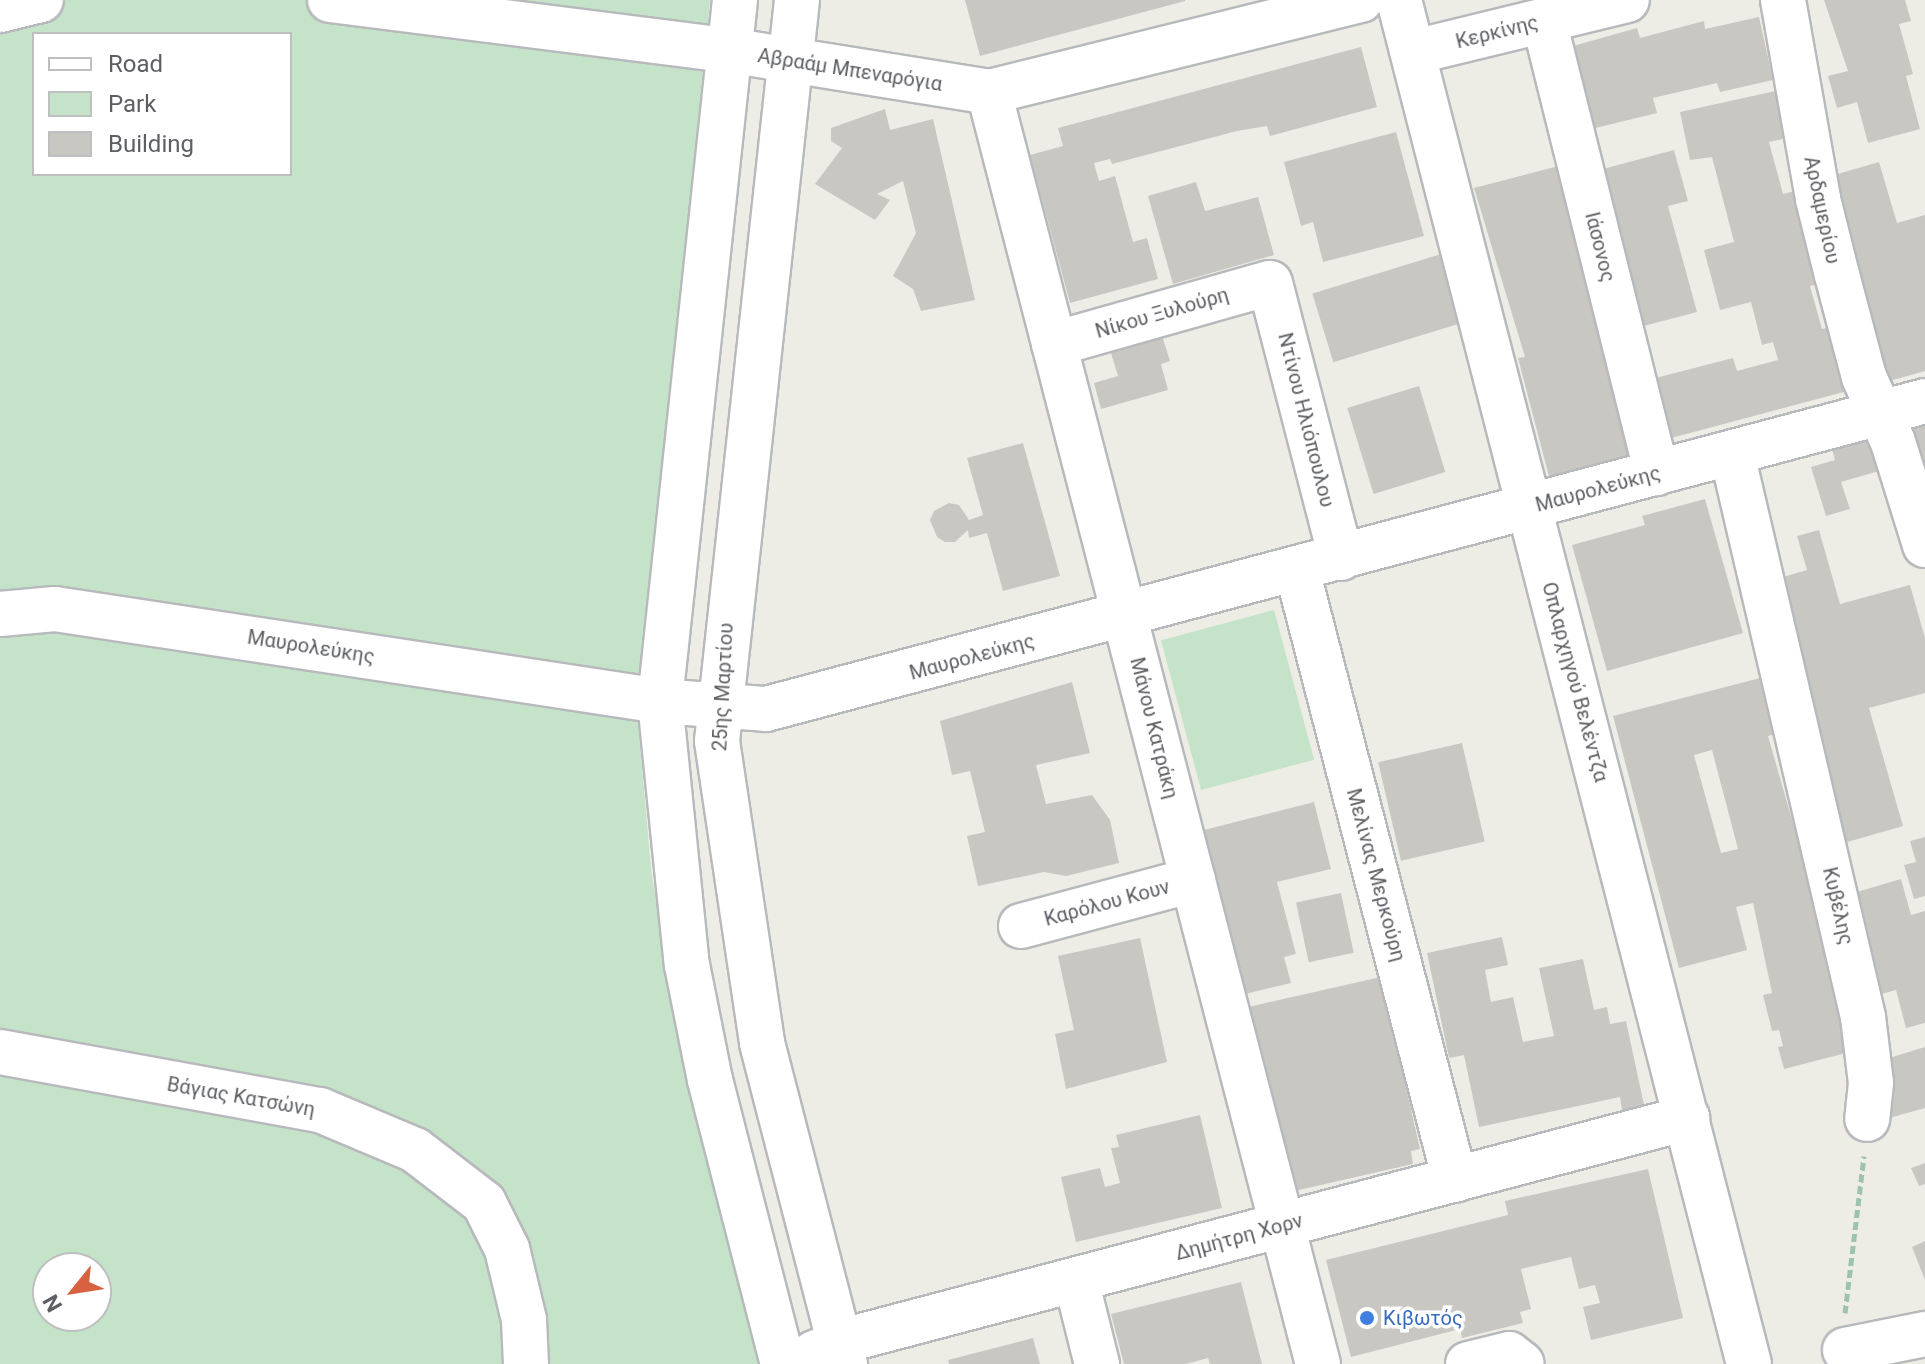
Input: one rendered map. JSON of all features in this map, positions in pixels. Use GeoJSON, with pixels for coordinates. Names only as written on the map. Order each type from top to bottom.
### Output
{"type":"FeatureCollection","features":[{"type":"Feature","properties":{"kind":"street"},"geometry":{"type":"LineString","coordinates":[[0,10],[41,0]]}},
{"type":"Feature","properties":{"kind":"street","name":"Αβραάμ Μπεναρόγια"},"geometry":{"type":"LineString","coordinates":[[330,0],[728,50],[989,92],[1361,0]]}},
{"type":"Feature","properties":{"kind":"street"},"geometry":{"type":"LineString","coordinates":[[735,0],[660,701],[687,965],[710,1080],[783,1364]]}},
{"type":"Feature","properties":{"kind":"street","name":"25ης Μαρτίου"},"geometry":{"type":"LineString","coordinates":[[797,0],[718,709],[725,809],[762,1043],[842,1353]]}},
{"type":"Feature","properties":{"kind":"street","name":"Οπλαρχηγού Βελέντζα"},"geometry":{"type":"LineString","coordinates":[[1399,0],[1749,1364]]}},
{"type":"Feature","properties":{"kind":"street","name":"Κερκίνης"},"geometry":{"type":"LineString","coordinates":[[1414,52],[1627,0]]}},
{"type":"Feature","properties":{"kind":"street","name":"Αρδαμερίου"},"geometry":{"type":"LineString","coordinates":[[1783,0],[1818,199],[1864,377],[1881,414],[1925,545]]}},
{"type":"Feature","properties":{"kind":"street","name":"Ιάσoνος"},"geometry":{"type":"LineString","coordinates":[[1544,21],[1657,473]]}},
{"type":"Feature","properties":{"kind":"street","name":"Μάνου Κατράκη"},"geometry":{"type":"LineString","coordinates":[[989,92],[1318,1364]]}},
{"type":"Feature","properties":{"kind":"street","name":"Νίκου Ξυλούρη"},"geometry":{"type":"LineString","coordinates":[[1054,344],[1270,283]]}},
{"type":"Feature","properties":{"kind":"street","name":"Ντίνου Ηλιόπουλου"},"geometry":{"type":"LineString","coordinates":[[1270,283],[1341,558]]}},
{"type":"Feature","properties":{"kind":"street","name":"Μαυρολεύκης"},"geometry":{"type":"LineString","coordinates":[[0,614],[29,607],[78,611],[718,709],[778,707],[1925,401]]}},
{"type":"Feature","properties":{"kind":"street","name":"Κυβέλης"},"geometry":{"type":"LineString","coordinates":[[1732,454],[1863,1017],[1871,1083],[1867,1119]]}},
{"type":"Feature","properties":{"kind":"street","name":"Μελίνας Μερκούρη"},"geometry":{"type":"LineString","coordinates":[[1297,570],[1455,1180]]}},
{"type":"Feature","properties":{"kind":"street","name":"Καρόλου Κουν"},"geometry":{"type":"LineString","coordinates":[[1021,926],[1193,880]]}},
{"type":"Feature","properties":{"kind":"street","name":"Βάγιας Κατσώνη"},"geometry":{"type":"LineString","coordinates":[[0,1052],[320,1110],[415,1150],[484,1203],[507,1249],[524,1320],[526,1364]]}},
{"type":"Feature","properties":{"kind":"street","name":"Δημήτρη Χορν"},"geometry":{"type":"LineString","coordinates":[[795,1364],[842,1353],[1076,1280],[1687,1118]]}},
{"type":"Feature","properties":{"kind":"street"},"geometry":{"type":"LineString","coordinates":[[1076,1280],[1097,1364]]}},
{"type":"Feature","properties":{"kind":"street"},"geometry":{"type":"LineString","coordinates":[[1845,1350],[1925,1334]]}},
{"type":"Feature","properties":{"kind":"street"},"geometry":{"type":"LineString","coordinates":[[1468,1364],[1509,1354],[1522,1364]]}},
{"type":"Feature","properties":{"kind":"path"},"geometry":{"type":"LineString","coordinates":[[1845,1350],[1850,1246],[1867,1119]]}},
{"type":"Feature","properties":{"kind":"green space"},"geometry":{"type":"Polygon","coordinates":[[[0,0],[710,0],[638,722],[651,869],[674,1015],[759,1364],[0,1364],[0,0]]]}},
{"type":"Feature","properties":{"kind":"green space"},"geometry":{"type":"Polygon","coordinates":[[[1274,610],[1314,760],[1201,790],[1161,640],[1274,610]]]}},
{"type":"Feature","properties":{"kind":"building"},"geometry":{"type":"Polygon","coordinates":[[[965,0],[1185,0],[1185,1],[980,56],[965,0]]]}},
{"type":"Feature","properties":{"kind":"building"},"geometry":{"type":"Polygon","coordinates":[[[1824,0],[1905,0],[1911,21],[1899,24],[1913,74],[1906,76],[1920,129],[1868,143],[1857,102],[1837,108],[1828,76],[1848,71],[1824,0]]]}},
{"type":"Feature","properties":{"kind":"building"},"geometry":{"type":"Polygon","coordinates":[[[1759,17],[1773,80],[1720,92],[1717,83],[1653,98],[1657,113],[1579,132],[1559,50],[1637,28],[1640,38],[1704,21],[1705,29],[1759,17]]]}},
{"type":"Feature","properties":{"kind":"building"},"geometry":{"type":"Polygon","coordinates":[[[1361,47],[1377,107],[1270,136],[1267,126],[1112,164],[1110,159],[1094,163],[1099,181],[1115,176],[1133,242],[1147,238],[1158,279],[1070,303],[1030,155],[1063,146],[1058,128],[1361,47]]]}},
{"type":"Feature","properties":{"kind":"building"},"geometry":{"type":"Polygon","coordinates":[[[1785,89],[1796,136],[1769,142],[1783,194],[1802,189],[1827,282],[1810,286],[1822,329],[1838,325],[1855,389],[1660,441],[1644,381],[1733,358],[1737,371],[1778,360],[1773,342],[1762,345],[1751,302],[1720,310],[1704,250],[1734,242],[1712,157],[1690,160],[1680,112],[1785,89]]]}},
{"type":"Feature","properties":{"kind":"building"},"geometry":{"type":"Polygon","coordinates":[[[885,109],[890,130],[933,119],[975,300],[921,311],[913,289],[893,276],[916,233],[903,181],[877,194],[890,200],[875,220],[815,184],[842,148],[831,141],[831,128],[885,109]]]}},
{"type":"Feature","properties":{"kind":"building"},"geometry":{"type":"Polygon","coordinates":[[[1396,132],[1424,236],[1323,262],[1313,222],[1301,226],[1284,162],[1396,132]]]}},
{"type":"Feature","properties":{"kind":"building"},"geometry":{"type":"Polygon","coordinates":[[[1674,150],[1688,201],[1668,206],[1697,312],[1640,327],[1602,224],[1617,220],[1603,169],[1674,150]]]}},
{"type":"Feature","properties":{"kind":"building"},"geometry":{"type":"Polygon","coordinates":[[[1879,162],[1897,223],[1925,215],[1925,371],[1875,385],[1817,180],[1879,162]]]}},
{"type":"Feature","properties":{"kind":"building"},"geometry":{"type":"Polygon","coordinates":[[[1562,165],[1637,461],[1551,484],[1518,358],[1525,357],[1474,188],[1562,165]]]}},
{"type":"Feature","properties":{"kind":"building"},"geometry":{"type":"Polygon","coordinates":[[[1196,182],[1205,211],[1258,197],[1274,255],[1173,284],[1148,196],[1196,182]]]}},
{"type":"Feature","properties":{"kind":"building"},"geometry":{"type":"Polygon","coordinates":[[[1451,251],[1472,320],[1333,362],[1312,293],[1451,251]]]}},
{"type":"Feature","properties":{"kind":"building"},"geometry":{"type":"Polygon","coordinates":[[[1160,329],[1170,361],[1161,364],[1168,390],[1101,409],[1094,383],[1118,376],[1108,343],[1160,329]]]}},
{"type":"Feature","properties":{"kind":"building"},"geometry":{"type":"Polygon","coordinates":[[[1419,386],[1445,472],[1374,494],[1347,408],[1419,386]]]}},
{"type":"Feature","properties":{"kind":"building"},"geometry":{"type":"Polygon","coordinates":[[[1925,418],[1925,485],[1906,424],[1925,418]]]}},
{"type":"Feature","properties":{"kind":"building"},"geometry":{"type":"Polygon","coordinates":[[[1869,438],[1879,471],[1841,482],[1850,509],[1826,516],[1811,467],[1835,460],[1832,449],[1869,438]]]}},
{"type":"Feature","properties":{"kind":"building"},"geometry":{"type":"Polygon","coordinates":[[[1023,443],[1060,576],[1003,591],[987,533],[969,538],[968,530],[955,542],[945,542],[937,537],[930,520],[934,511],[949,503],[959,505],[969,520],[983,515],[967,458],[1023,443]]]}},
{"type":"Feature","properties":{"kind":"building"},"geometry":{"type":"Polygon","coordinates":[[[1705,499],[1743,633],[1607,671],[1572,545],[1645,525],[1642,516],[1705,499]]]}},
{"type":"Feature","properties":{"kind":"building"},"geometry":{"type":"Polygon","coordinates":[[[1819,530],[1840,604],[1910,585],[1925,638],[1925,693],[1869,708],[1903,826],[1837,845],[1811,739],[1821,737],[1769,581],[1807,570],[1797,536],[1819,530]]]}},
{"type":"Feature","properties":{"kind":"building"},"geometry":{"type":"Polygon","coordinates":[[[1768,676],[1783,732],[1768,736],[1858,1050],[1784,1069],[1778,1047],[1783,1046],[1779,1030],[1772,1031],[1763,995],[1772,993],[1753,903],[1736,907],[1747,950],[1679,968],[1613,716],[1768,676]],[[1712,750],[1694,755],[1721,853],[1738,849],[1712,750]]]}},
{"type":"Feature","properties":{"kind":"building"},"geometry":{"type":"Polygon","coordinates":[[[1072,682],[1090,753],[1036,765],[1046,804],[1092,795],[1110,820],[1119,863],[1066,876],[1044,872],[978,886],[967,836],[985,832],[970,771],[952,775],[940,721],[1072,682]]]}},
{"type":"Feature","properties":{"kind":"building"},"geometry":{"type":"Polygon","coordinates":[[[1462,743],[1485,841],[1401,861],[1378,762],[1462,743]]]}},
{"type":"Feature","properties":{"kind":"building"},"geometry":{"type":"Polygon","coordinates":[[[1314,802],[1331,869],[1277,882],[1296,954],[1284,957],[1291,983],[1245,994],[1196,832],[1314,802]]]}},
{"type":"Feature","properties":{"kind":"building"},"geometry":{"type":"Polygon","coordinates":[[[1925,837],[1925,896],[1914,899],[1904,865],[1916,862],[1910,841],[1925,837]]]}},
{"type":"Feature","properties":{"kind":"building"},"geometry":{"type":"Polygon","coordinates":[[[1901,879],[1911,915],[1925,911],[1925,1023],[1906,1028],[1896,990],[1878,995],[1850,894],[1901,879]]]}},
{"type":"Feature","properties":{"kind":"building"},"geometry":{"type":"Polygon","coordinates":[[[1341,893],[1354,953],[1309,962],[1296,903],[1341,893]]]}},
{"type":"Feature","properties":{"kind":"building"},"geometry":{"type":"Polygon","coordinates":[[[1502,937],[1508,965],[1485,970],[1491,1002],[1513,997],[1523,1042],[1554,1036],[1539,968],[1583,959],[1594,1010],[1607,1007],[1610,1024],[1626,1021],[1644,1105],[1622,1110],[1620,1097],[1479,1127],[1464,1055],[1449,1058],[1427,953],[1502,937]]]}},
{"type":"Feature","properties":{"kind":"building"},"geometry":{"type":"Polygon","coordinates":[[[1140,938],[1167,1062],[1066,1089],[1055,1034],[1074,1030],[1058,956],[1140,938]]]}},
{"type":"Feature","properties":{"kind":"building"},"geometry":{"type":"Polygon","coordinates":[[[1381,977],[1420,1149],[1411,1151],[1413,1164],[1290,1192],[1248,1007],[1381,977]]]}},
{"type":"Feature","properties":{"kind":"building"},"geometry":{"type":"Polygon","coordinates":[[[1925,1047],[1925,1108],[1889,1118],[1876,1062],[1925,1047]]]}},
{"type":"Feature","properties":{"kind":"building"},"geometry":{"type":"Polygon","coordinates":[[[1200,1115],[1222,1208],[1076,1242],[1061,1177],[1100,1168],[1105,1187],[1120,1183],[1111,1148],[1119,1147],[1116,1135],[1200,1115]]]}},
{"type":"Feature","properties":{"kind":"building"},"geometry":{"type":"Polygon","coordinates":[[[1925,1163],[1925,1184],[1919,1186],[1911,1168],[1925,1163]]]}},
{"type":"Feature","properties":{"kind":"building"},"geometry":{"type":"Polygon","coordinates":[[[1648,1169],[1683,1318],[1591,1340],[1583,1307],[1600,1303],[1595,1285],[1579,1289],[1571,1257],[1521,1269],[1531,1309],[1520,1312],[1523,1323],[1462,1338],[1460,1329],[1351,1357],[1326,1260],[1508,1215],[1505,1201],[1648,1169]]]}},
{"type":"Feature","properties":{"kind":"building"},"geometry":{"type":"Polygon","coordinates":[[[1925,1241],[1925,1280],[1912,1247],[1925,1241]]]}},
{"type":"Feature","properties":{"kind":"building"},"geometry":{"type":"Polygon","coordinates":[[[1241,1282],[1262,1364],[1210,1364],[1208,1358],[1186,1364],[1124,1364],[1111,1314],[1241,1282]]]}},
{"type":"Feature","properties":{"kind":"building"},"geometry":{"type":"Polygon","coordinates":[[[1033,1338],[1040,1364],[949,1364],[948,1360],[1033,1338]]]}},
{"type":"Feature","properties":{"kind":"place","name":"Κιβωτός"},"geometry":{"type":"Point","coordinates":[1367,1318]}}]}
